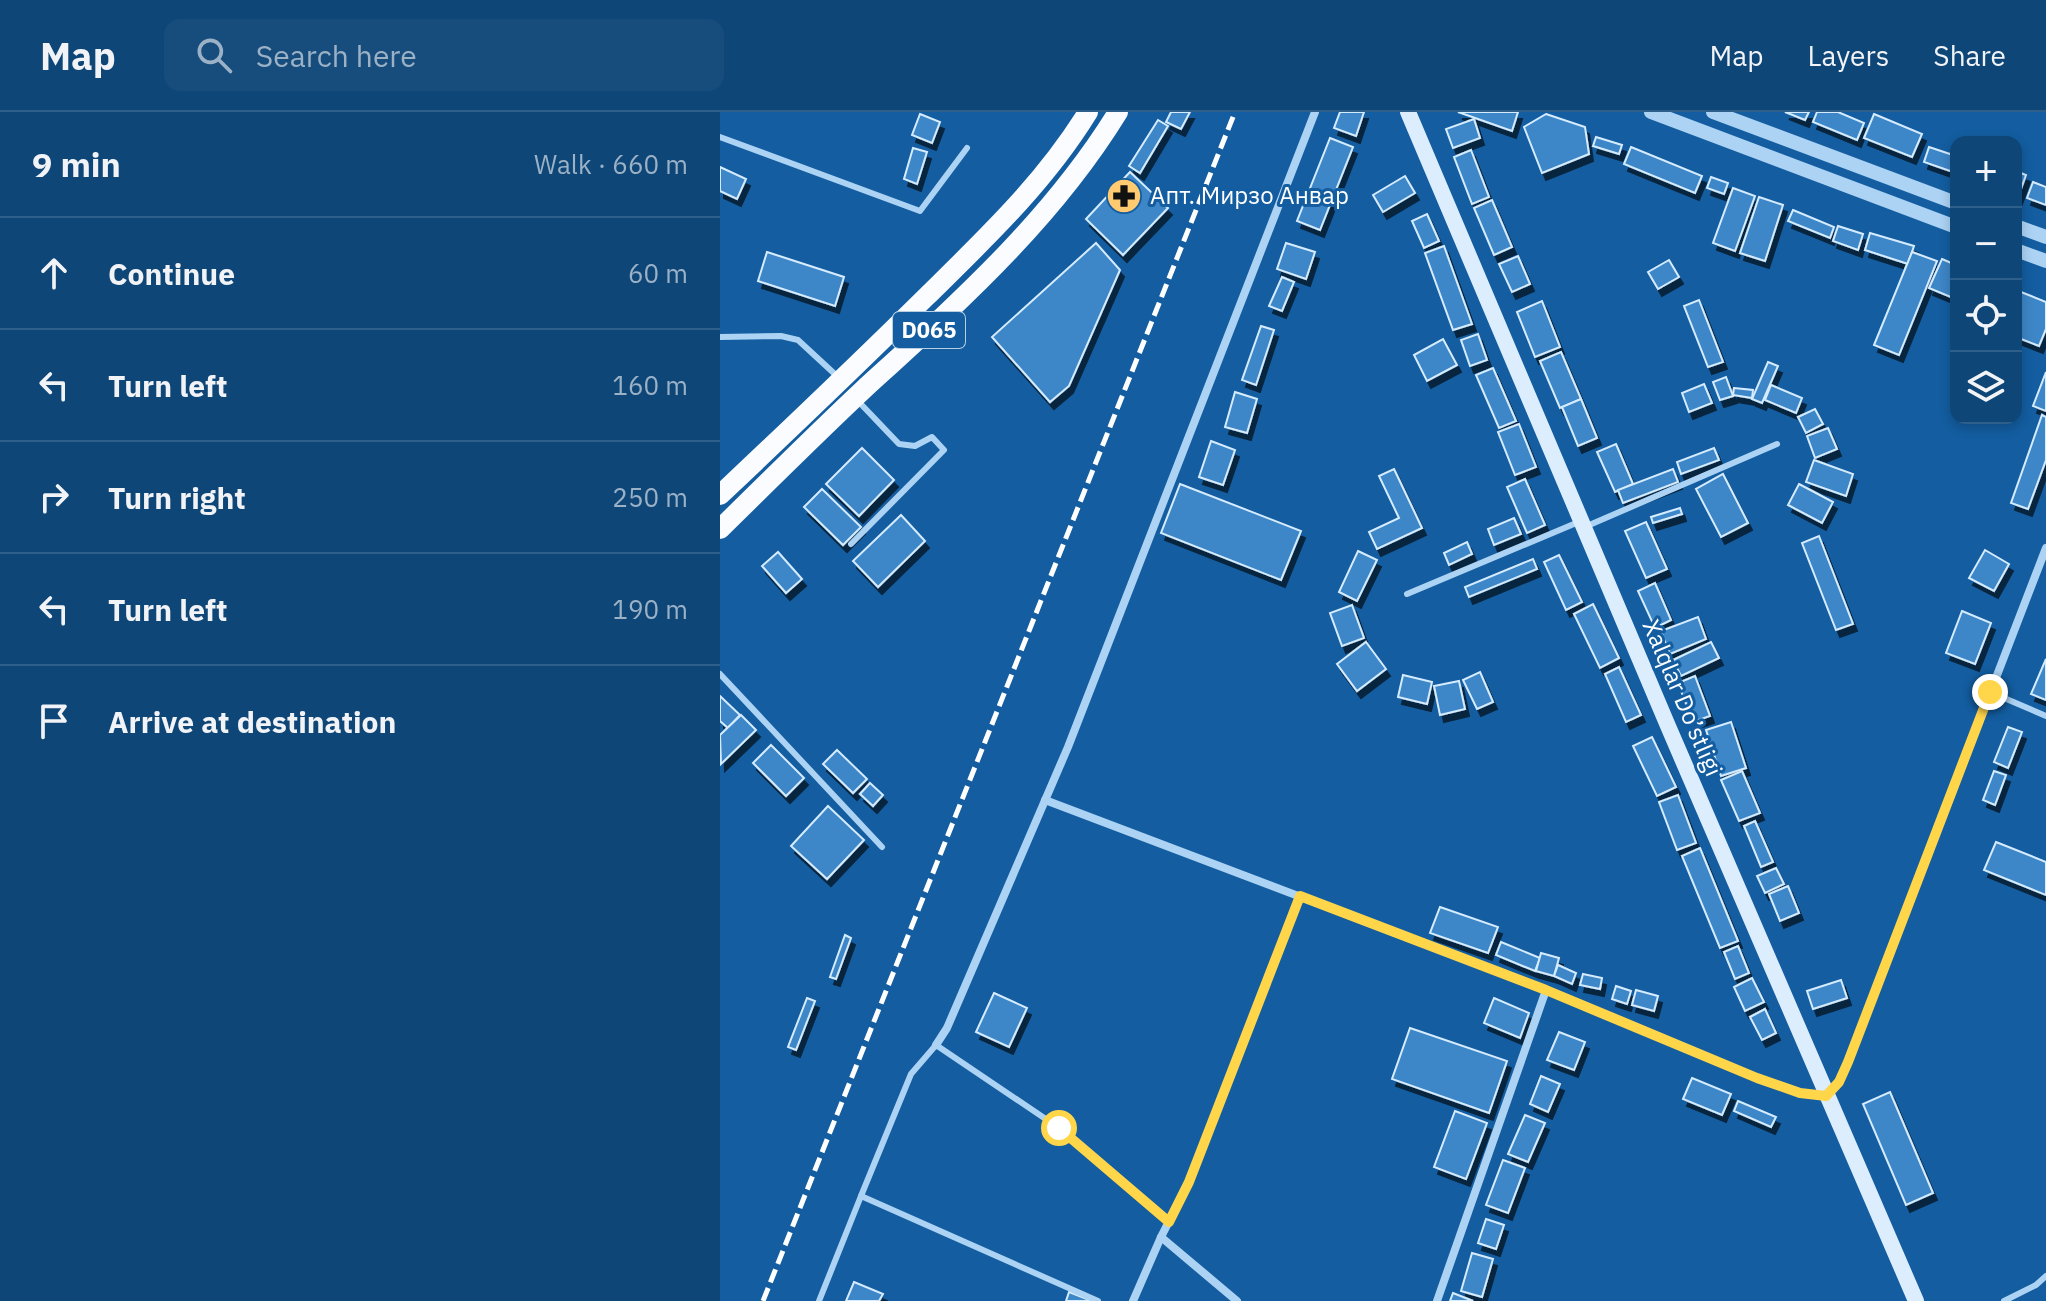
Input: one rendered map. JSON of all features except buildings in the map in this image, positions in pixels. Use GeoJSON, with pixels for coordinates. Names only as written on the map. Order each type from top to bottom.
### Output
{"type":"FeatureCollection","features":[{"type":"Feature","properties":{"kind":"main road","name":"D065"},"geometry":{"type":"LineString","coordinates":[[720,495],[1009,215],[1060,154],[1088,112]]}},
{"type":"Feature","properties":{"kind":"main road","name":"D065"},"geometry":{"type":"LineString","coordinates":[[720,529],[1029,233],[1075,177],[1118,112]]}},
{"type":"Feature","properties":{"kind":"main road","name":"Xalqlar Do’stligi"},"geometry":{"type":"LineString","coordinates":[[1408,112],[1916,1301]]}},
{"type":"Feature","properties":{"kind":"street"},"geometry":{"type":"LineString","coordinates":[[936,1045],[947,1028],[1079,718],[1315,112]]}},
{"type":"Feature","properties":{"kind":"street"},"geometry":{"type":"LineString","coordinates":[[1651,112],[1950,225]]}},
{"type":"Feature","properties":{"kind":"street"},"geometry":{"type":"LineString","coordinates":[[1713,112],[1950,201]]}},
{"type":"Feature","properties":{"kind":"street"},"geometry":{"type":"LineString","coordinates":[[2022,228],[2046,237]]}},
{"type":"Feature","properties":{"kind":"street"},"geometry":{"type":"LineString","coordinates":[[2022,252],[2046,261]]}},
{"type":"Feature","properties":{"kind":"street"},"geometry":{"type":"LineString","coordinates":[[1045,800],[1546,990],[1757,1078],[1800,1093],[1826,1096],[1839,1082],[1848,1062],[2046,548]]}},
{"type":"Feature","properties":{"kind":"street"},"geometry":{"type":"LineString","coordinates":[[1133,1301],[1189,1182],[1300,896]]}},
{"type":"Feature","properties":{"kind":"street"},"geometry":{"type":"LineString","coordinates":[[1437,1301],[1546,990]]}},
{"type":"Feature","properties":{"kind":"street"},"geometry":{"type":"LineString","coordinates":[[1161,1237],[1237,1301]]}},
{"type":"Feature","properties":{"kind":"lane"},"geometry":{"type":"LineString","coordinates":[[720,137],[920,211],[967,148]]}},
{"type":"Feature","properties":{"kind":"lane"},"geometry":{"type":"LineString","coordinates":[[720,337],[781,336],[798,340],[842,380]]}},
{"type":"Feature","properties":{"kind":"lane"},"geometry":{"type":"LineString","coordinates":[[851,544],[944,450],[932,437],[915,446],[899,444],[855,398]]}},
{"type":"Feature","properties":{"kind":"lane"},"geometry":{"type":"LineString","coordinates":[[1407,594],[1777,444]]}},
{"type":"Feature","properties":{"kind":"lane"},"geometry":{"type":"LineString","coordinates":[[720,674],[882,847]]}},
{"type":"Feature","properties":{"kind":"lane"},"geometry":{"type":"LineString","coordinates":[[1990,692],[2046,716]]}},
{"type":"Feature","properties":{"kind":"lane"},"geometry":{"type":"LineString","coordinates":[[819,1301],[911,1074],[936,1045],[1059,1128],[1169,1222]]}},
{"type":"Feature","properties":{"kind":"lane"},"geometry":{"type":"LineString","coordinates":[[861,1196],[1098,1301]]}},
{"type":"Feature","properties":{"kind":"lane"},"geometry":{"type":"LineString","coordinates":[[2004,1301],[2036,1285],[2046,1276]]}},
{"type":"Feature","properties":{"kind":"railway"},"geometry":{"type":"LineString","coordinates":[[763,1301],[1235,112]]}},
{"type":"Feature","properties":{"kind":"place","name":"Апт. Мирзо Анвар"},"geometry":{"type":"Point","coordinates":[1124,196]}},
{"type":"Feature","properties":{"kind":"route"},"geometry":{"type":"LineString","coordinates":[[1059,1128],[1169,1222],[1189,1182],[1300,896],[1546,990],[1757,1078],[1800,1093],[1826,1096],[1839,1082],[1848,1062],[1990,692]]}}]}
